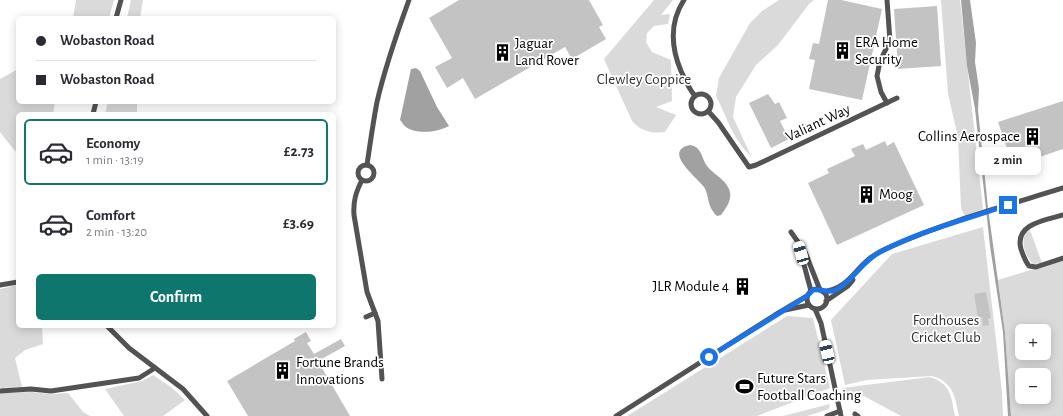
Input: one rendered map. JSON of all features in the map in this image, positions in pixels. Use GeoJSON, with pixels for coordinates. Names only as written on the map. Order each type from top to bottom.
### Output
{"type":"FeatureCollection","features":[{"type":"Feature","properties":{"kind":"street"},"geometry":{"type":"LineString","coordinates":[[116,16],[120,0]]}},
{"type":"Feature","properties":{"kind":"street"},"geometry":{"type":"LineString","coordinates":[[367,166],[377,103],[384,73],[396,34],[409,0]]}},
{"type":"Feature","properties":{"kind":"street"},"geometry":{"type":"LineString","coordinates":[[684,0],[675,21],[672,39],[679,66],[685,80],[695,96]]}},
{"type":"Feature","properties":{"kind":"street"},"geometry":{"type":"LineString","coordinates":[[887,0],[890,41],[880,61],[878,76],[881,92],[887,103]]}},
{"type":"Feature","properties":{"kind":"street"},"geometry":{"type":"LineString","coordinates":[[703,94],[710,99],[710,108],[708,111],[700,114],[693,110],[691,102],[695,96],[703,94]]}},
{"type":"Feature","properties":{"kind":"street","name":"Valiant Way"},"geometry":{"type":"LineString","coordinates":[[708,111],[718,122],[749,167],[897,98]]}},
{"type":"Feature","properties":{"kind":"street"},"geometry":{"type":"LineString","coordinates":[[367,166],[372,169],[373,176],[369,181],[362,180],[358,176],[358,171],[362,167],[367,166]]}},
{"type":"Feature","properties":{"kind":"street"},"geometry":{"type":"LineString","coordinates":[[362,180],[355,196],[354,215],[367,292],[375,313],[379,332],[382,379]]}},
{"type":"Feature","properties":{"kind":"street"},"geometry":{"type":"LineString","coordinates":[[616,416],[809,294],[835,290],[847,282],[864,264],[878,253],[897,244],[978,215],[1063,188]]}},
{"type":"Feature","properties":{"kind":"street"},"geometry":{"type":"LineString","coordinates":[[1063,215],[1029,226],[1023,231],[1020,238],[1025,261],[1029,266],[1036,266],[1063,258]]}},
{"type":"Feature","properties":{"kind":"street"},"geometry":{"type":"LineString","coordinates":[[791,232],[805,252],[822,291],[826,296],[826,301]]}},
{"type":"Feature","properties":{"kind":"street"},"geometry":{"type":"LineString","coordinates":[[798,242],[809,294],[809,305]]}},
{"type":"Feature","properties":{"kind":"street"},"geometry":{"type":"LineString","coordinates":[[821,323],[822,308],[826,301],[848,286],[864,264]]}},
{"type":"Feature","properties":{"kind":"street"},"geometry":{"type":"LineString","coordinates":[[0,285],[16,282]]}},
{"type":"Feature","properties":{"kind":"street"},"geometry":{"type":"LineString","coordinates":[[782,311],[809,305],[815,309],[821,323],[840,414],[827,416]]}},
{"type":"Feature","properties":{"kind":"street"},"geometry":{"type":"LineString","coordinates":[[815,309],[822,308]]}},
{"type":"Feature","properties":{"kind":"street"},"geometry":{"type":"LineString","coordinates":[[366,317],[375,313]]}},
{"type":"Feature","properties":{"kind":"street"},"geometry":{"type":"LineString","coordinates":[[109,328],[119,340],[183,389],[207,416]]}},
{"type":"Feature","properties":{"kind":"street"},"geometry":{"type":"LineString","coordinates":[[0,391],[31,389],[51,391],[139,378],[155,368]]}},
{"type":"Feature","properties":{"kind":"green space"},"geometry":{"type":"Polygon","coordinates":[[[76,0],[114,0],[110,16],[73,16],[76,0]]]}},
{"type":"Feature","properties":{"kind":"green space"},"geometry":{"type":"Polygon","coordinates":[[[131,0],[143,0],[140,16],[127,16],[131,0]]]}},
{"type":"Feature","properties":{"kind":"green space","name":"Clewley Coppice"},"geometry":{"type":"Polygon","coordinates":[[[654,0],[673,0],[661,15],[670,14],[668,24],[654,26],[647,33],[646,42],[652,52],[671,60],[672,101],[656,107],[676,115],[665,132],[660,133],[647,131],[632,121],[604,59],[654,0]]]}},
{"type":"Feature","properties":{"kind":"green space"},"geometry":{"type":"Polygon","coordinates":[[[779,0],[814,0],[809,4],[778,45],[756,65],[736,97],[733,117],[751,156],[739,143],[716,96],[719,78],[750,23],[762,11],[779,0]]]}},
{"type":"Feature","properties":{"kind":"green space"},"geometry":{"type":"Polygon","coordinates":[[[941,0],[960,0],[983,209],[965,216],[961,208],[958,137],[948,94],[941,0]]]}},
{"type":"Feature","properties":{"kind":"green space"},"geometry":{"type":"Polygon","coordinates":[[[16,70],[16,104],[55,104],[53,112],[16,112],[16,151],[0,132],[0,79],[16,70]]]}},
{"type":"Feature","properties":{"kind":"green space"},"geometry":{"type":"Polygon","coordinates":[[[108,104],[137,104],[137,112],[106,112],[108,104]]]}},
{"type":"Feature","properties":{"kind":"green space","name":"Fordhouses Cricket Club"},"geometry":{"type":"Polygon","coordinates":[[[983,227],[1002,392],[1003,416],[959,416],[954,396],[949,386],[945,382],[932,376],[867,380],[845,385],[831,320],[892,254],[983,227]]]}},
{"type":"Feature","properties":{"kind":"green space"},"geometry":{"type":"Polygon","coordinates":[[[1030,230],[1042,263],[1033,264],[1025,250],[1023,242],[1024,234],[1030,230]]]}},
{"type":"Feature","properties":{"kind":"green space"},"geometry":{"type":"Polygon","coordinates":[[[1063,260],[1063,416],[1011,416],[1005,332],[998,280],[1063,260]]]}},
{"type":"Feature","properties":{"kind":"green space"},"geometry":{"type":"Polygon","coordinates":[[[16,285],[16,328],[42,328],[43,344],[25,350],[15,358],[22,387],[0,387],[0,289],[16,285]]]}},
{"type":"Feature","properties":{"kind":"green space"},"geometry":{"type":"Polygon","coordinates":[[[787,316],[813,318],[830,388],[757,416],[627,416],[787,316]]]}},
{"type":"Feature","properties":{"kind":"green space"},"geometry":{"type":"Polygon","coordinates":[[[153,375],[171,387],[185,400],[163,416],[124,416],[105,389],[142,381],[153,375]]]}},
{"type":"Feature","properties":{"kind":"green space"},"geometry":{"type":"Polygon","coordinates":[[[930,377],[942,383],[946,387],[951,397],[955,416],[901,416],[862,395],[845,397],[842,388],[930,377]]]}},
{"type":"Feature","properties":{"kind":"green space"},"geometry":{"type":"Polygon","coordinates":[[[31,392],[51,394],[68,393],[83,412],[90,416],[0,416],[0,393],[31,392]]]}},
{"type":"Feature","properties":{"kind":"green space"},"geometry":{"type":"Polygon","coordinates":[[[830,404],[829,409],[807,416],[783,416],[830,404]]]}},
{"type":"Feature","properties":{"kind":"shaded area"},"geometry":{"type":"Polygon","coordinates":[[[961,0],[970,0],[976,43],[975,62],[979,89],[978,110],[988,208],[1005,332],[1011,416],[1008,416],[1003,332],[990,246],[975,109],[967,66],[961,0]]]}},
{"type":"Feature","properties":{"kind":"shaded area"},"geometry":{"type":"Polygon","coordinates":[[[416,68],[420,71],[437,107],[449,126],[439,130],[422,132],[411,130],[400,120],[411,69],[416,68]]]}},
{"type":"Feature","properties":{"kind":"shaded area"},"geometry":{"type":"Polygon","coordinates":[[[690,145],[699,150],[707,166],[725,182],[729,189],[730,199],[721,215],[717,216],[711,208],[704,187],[680,159],[679,153],[682,148],[690,145]]]}},
{"type":"Feature","properties":{"kind":"building","name":"Jaguar Land Rover"},"geometry":{"type":"Polygon","coordinates":[[[459,0],[589,0],[603,25],[599,27],[606,39],[572,59],[565,47],[475,99],[463,78],[447,88],[435,67],[452,58],[429,18],[459,0]]]}},
{"type":"Feature","properties":{"kind":"building","name":"ERA Home Security"},"geometry":{"type":"Polygon","coordinates":[[[828,0],[841,0],[882,9],[862,100],[809,89],[815,60],[809,59],[813,43],[819,44],[828,0]]]}},
{"type":"Feature","properties":{"kind":"building"},"geometry":{"type":"Polygon","coordinates":[[[937,6],[941,66],[898,69],[894,9],[937,6]]]}},
{"type":"Feature","properties":{"kind":"building"},"geometry":{"type":"Polygon","coordinates":[[[768,94],[775,104],[779,102],[787,118],[780,121],[789,139],[771,148],[749,103],[768,94]]]}},
{"type":"Feature","properties":{"kind":"building","name":"Collins Aerospace"},"geometry":{"type":"Polygon","coordinates":[[[1063,101],[1063,149],[1013,166],[998,122],[1063,101]]]}},
{"type":"Feature","properties":{"kind":"building","name":"Moog"},"geometry":{"type":"Polygon","coordinates":[[[885,141],[887,146],[894,142],[924,205],[837,245],[808,183],[829,173],[827,169],[855,156],[851,149],[863,144],[866,150],[885,141]]]}},
{"type":"Feature","properties":{"kind":"building","name":"Fordhouses Cricket Club"},"geometry":{"type":"Polygon","coordinates":[[[986,292],[991,318],[988,319],[989,325],[983,326],[982,317],[978,318],[974,294],[986,292]]]}},
{"type":"Feature","properties":{"kind":"building","name":"Fortune Brands Innovations"},"geometry":{"type":"Polygon","coordinates":[[[306,332],[311,341],[307,343],[314,354],[341,339],[345,346],[318,361],[350,416],[248,416],[227,381],[295,341],[294,339],[306,332]]]}},
{"type":"Feature","properties":{"kind":"place","name":"ERA Home Security"},"geometry":{"type":"Point","coordinates":[842,51]}},
{"type":"Feature","properties":{"kind":"place","name":"Jaguar Land Rover"},"geometry":{"type":"Point","coordinates":[502,52]}},
{"type":"Feature","properties":{"kind":"place","name":"Collins Aerospace"},"geometry":{"type":"Point","coordinates":[1033,136]}},
{"type":"Feature","properties":{"kind":"place","name":"Moog"},"geometry":{"type":"Point","coordinates":[866,194]}},
{"type":"Feature","properties":{"kind":"place","name":"JLR Module 4"},"geometry":{"type":"Point","coordinates":[742,286]}},
{"type":"Feature","properties":{"kind":"place","name":"Fortune Brands Innovations"},"geometry":{"type":"Point","coordinates":[283,371]}},
{"type":"Feature","properties":{"kind":"place","name":"Future Stars Football Coaching"},"geometry":{"type":"Point","coordinates":[744,387]}},
{"type":"Feature","properties":{"kind":"route"},"geometry":{"type":"LineString","coordinates":[[709,357],[807,296],[813,290],[817,289],[824,292],[835,290],[847,282],[869,259],[878,253],[927,232],[1008,205]]}}]}
